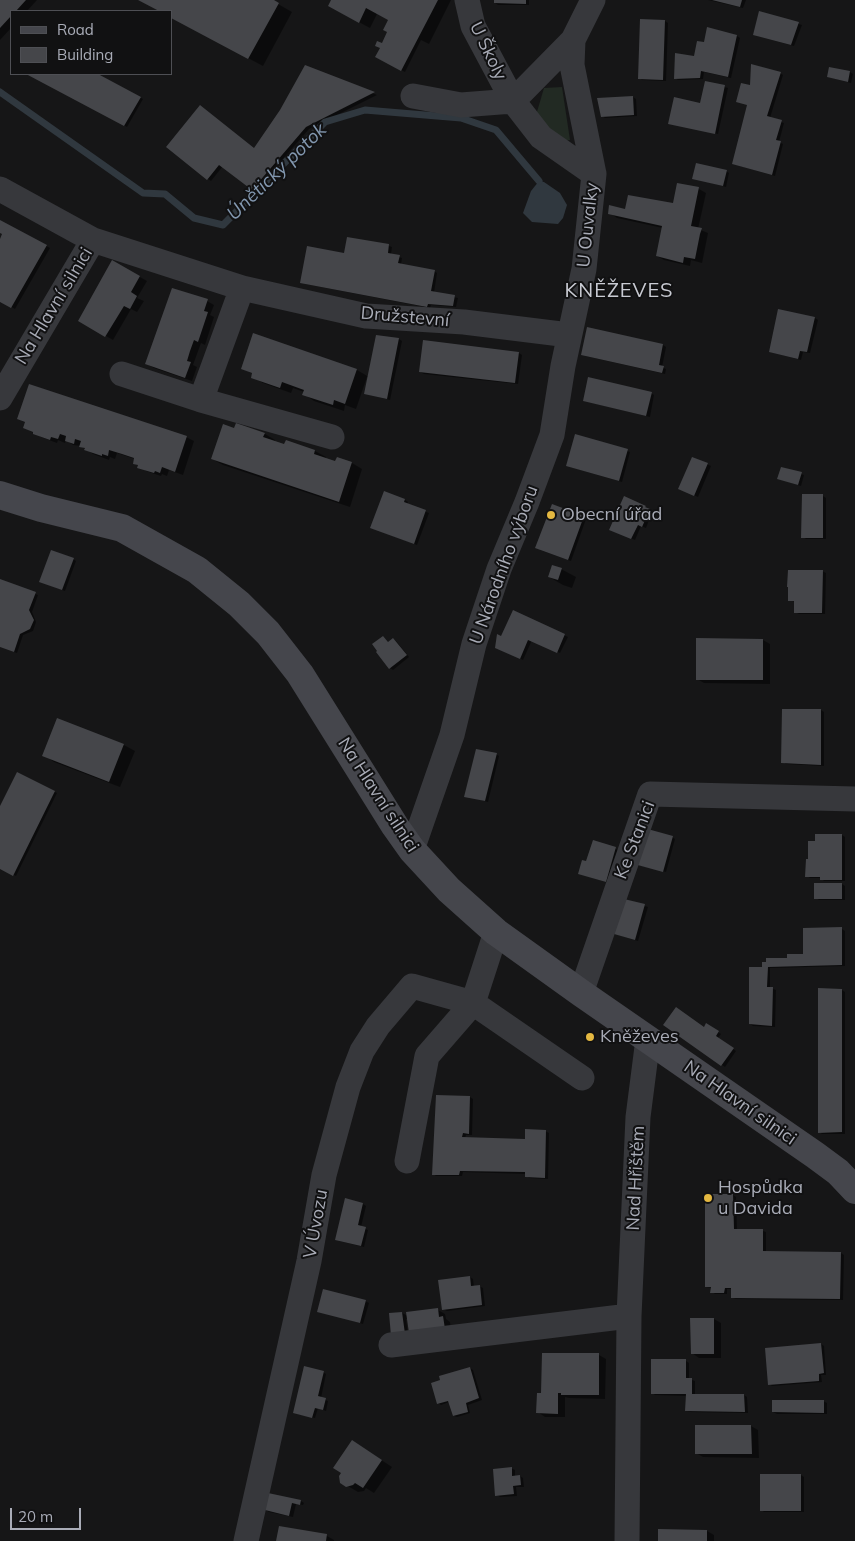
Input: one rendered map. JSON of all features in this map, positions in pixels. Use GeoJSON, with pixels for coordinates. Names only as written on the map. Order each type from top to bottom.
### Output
{"type":"FeatureCollection","features":[{"type":"Feature","properties":{"kind":"street","name":"U Školy"},"geometry":{"type":"LineString","coordinates":[[467,0],[473,26],[514,101]]}},
{"type":"Feature","properties":{"kind":"street","name":"U Ouvalky"},"geometry":{"type":"LineString","coordinates":[[593,0],[573,40],[514,101],[541,137],[594,174]]}},
{"type":"Feature","properties":{"kind":"street","name":"U Ouvalky"},"geometry":{"type":"LineString","coordinates":[[569,336],[584,269],[594,174],[572,65],[573,40]]}},
{"type":"Feature","properties":{"kind":"street"},"geometry":{"type":"LineString","coordinates":[[413,96],[461,104],[514,101]]}},
{"type":"Feature","properties":{"kind":"street","name":"Družstevní"},"geometry":{"type":"LineString","coordinates":[[0,189],[93,240],[242,288],[366,316],[464,322],[569,336]]}},
{"type":"Feature","properties":{"kind":"street","name":"Na Hlavní silnici"},"geometry":{"type":"LineString","coordinates":[[0,398],[93,240]]}},
{"type":"Feature","properties":{"kind":"street"},"geometry":{"type":"LineString","coordinates":[[201,400],[242,288]]}},
{"type":"Feature","properties":{"kind":"street","name":"U Národního výboru"},"geometry":{"type":"LineString","coordinates":[[412,850],[452,735],[474,644],[499,569],[552,435],[569,336]]}},
{"type":"Feature","properties":{"kind":"street"},"geometry":{"type":"LineString","coordinates":[[122,374],[201,400],[332,437]]}},
{"type":"Feature","properties":{"kind":"street","name":"Na Hlavní silnici"},"geometry":{"type":"LineString","coordinates":[[0,495],[41,508],[122,528],[197,570],[239,604],[268,633],[300,674],[395,826],[412,850],[449,890],[496,932],[815,1155],[838,1172],[855,1190]]}},
{"type":"Feature","properties":{"kind":"street","name":"Ke Stanici"},"geometry":{"type":"LineString","coordinates":[[581,993],[650,794],[855,799]]}},
{"type":"Feature","properties":{"kind":"street"},"geometry":{"type":"LineString","coordinates":[[407,1161],[427,1056],[473,1003],[496,932]]}},
{"type":"Feature","properties":{"kind":"street","name":"V Úvozu"},"geometry":{"type":"LineString","coordinates":[[246,1541],[309,1261],[324,1176],[348,1087],[362,1051],[378,1026],[412,986],[473,1003]]}},
{"type":"Feature","properties":{"kind":"street"},"geometry":{"type":"LineString","coordinates":[[473,1003],[582,1078]]}},
{"type":"Feature","properties":{"kind":"street","name":"Nad Hřištěm"},"geometry":{"type":"LineString","coordinates":[[627,1541],[629,1316],[638,1117],[648,1039]]}},
{"type":"Feature","properties":{"kind":"street"},"geometry":{"type":"LineString","coordinates":[[391,1346],[629,1316]]}},
{"type":"Feature","properties":{"kind":"shaded area"},"geometry":{"type":"Polygon","coordinates":[[[562,87],[570,140],[555,142],[534,122],[544,88],[562,87]]]}},
{"type":"Feature","properties":{"kind":"shaded area"},"geometry":{"type":"Polygon","coordinates":[[[539,181],[544,182],[560,193],[567,205],[563,218],[558,224],[532,222],[523,213],[531,191],[539,181]]]}},
{"type":"Feature","properties":{"kind":"building"},"geometry":{"type":"Polygon","coordinates":[[[0,0],[26,0],[17,10],[10,10],[10,17],[0,28],[0,0]]]}},
{"type":"Feature","properties":{"kind":"building"},"geometry":{"type":"Polygon","coordinates":[[[138,0],[274,0],[279,3],[248,59],[172,19],[172,10],[157,10],[138,0]]]}},
{"type":"Feature","properties":{"kind":"building"},"geometry":{"type":"Polygon","coordinates":[[[331,0],[438,0],[401,71],[375,57],[380,48],[375,46],[377,41],[382,43],[387,32],[383,30],[388,20],[366,8],[359,23],[328,6],[331,0]]]}},
{"type":"Feature","properties":{"kind":"building"},"geometry":{"type":"Polygon","coordinates":[[[494,0],[526,0],[526,4],[494,3],[494,0]]]}},
{"type":"Feature","properties":{"kind":"building"},"geometry":{"type":"Polygon","coordinates":[[[712,0],[742,0],[740,7],[712,0]]]}},
{"type":"Feature","properties":{"kind":"building"},"geometry":{"type":"Polygon","coordinates":[[[759,11],[799,22],[791,45],[753,35],[759,11]]]}},
{"type":"Feature","properties":{"kind":"building"},"geometry":{"type":"Polygon","coordinates":[[[640,19],[665,20],[663,80],[638,79],[640,19]]]}},
{"type":"Feature","properties":{"kind":"building"},"geometry":{"type":"Polygon","coordinates":[[[707,27],[737,35],[728,77],[701,71],[700,78],[674,79],[675,53],[694,56],[697,41],[704,42],[707,27]]]}},
{"type":"Feature","properties":{"kind":"building"},"geometry":{"type":"Polygon","coordinates":[[[751,64],[781,72],[767,116],[782,120],[776,140],[781,141],[772,175],[732,164],[747,105],[736,102],[741,83],[750,85],[751,64]]]}},
{"type":"Feature","properties":{"kind":"building"},"geometry":{"type":"Polygon","coordinates":[[[305,65],[375,92],[306,127],[252,190],[219,165],[207,180],[166,147],[200,105],[254,148],[280,110],[305,65]]]}},
{"type":"Feature","properties":{"kind":"building"},"geometry":{"type":"Polygon","coordinates":[[[829,67],[850,71],[848,82],[827,77],[829,67]]]}},
{"type":"Feature","properties":{"kind":"building"},"geometry":{"type":"Polygon","coordinates":[[[28,75],[100,75],[141,97],[124,126],[28,75]]]}},
{"type":"Feature","properties":{"kind":"building"},"geometry":{"type":"Polygon","coordinates":[[[705,81],[725,85],[715,134],[668,124],[674,97],[700,103],[705,81]]]}},
{"type":"Feature","properties":{"kind":"building"},"geometry":{"type":"Polygon","coordinates":[[[633,96],[634,115],[601,117],[597,98],[633,96]]]}},
{"type":"Feature","properties":{"kind":"building"},"geometry":{"type":"Polygon","coordinates":[[[696,163],[727,170],[723,186],[692,179],[696,163]]]}},
{"type":"Feature","properties":{"kind":"building"},"geometry":{"type":"Polygon","coordinates":[[[677,183],[699,187],[691,226],[702,228],[695,259],[684,257],[683,263],[656,256],[662,226],[608,214],[609,205],[625,209],[628,195],[673,203],[677,183]]]}},
{"type":"Feature","properties":{"kind":"building"},"geometry":{"type":"Polygon","coordinates":[[[0,220],[47,245],[11,308],[0,302],[0,239],[2,234],[0,233],[0,220]]]}},
{"type":"Feature","properties":{"kind":"building"},"geometry":{"type":"Polygon","coordinates":[[[347,237],[389,244],[388,253],[400,255],[398,263],[435,270],[431,291],[455,295],[453,306],[428,304],[427,307],[300,283],[307,246],[344,253],[347,237]]]}},
{"type":"Feature","properties":{"kind":"building"},"geometry":{"type":"Polygon","coordinates":[[[112,260],[140,276],[131,292],[137,296],[130,309],[124,306],[105,337],[78,321],[112,260]]]}},
{"type":"Feature","properties":{"kind":"building"},"geometry":{"type":"Polygon","coordinates":[[[172,288],[208,299],[204,311],[208,312],[198,342],[194,340],[190,351],[187,361],[191,362],[185,378],[145,364],[172,288]]]}},
{"type":"Feature","properties":{"kind":"building"},"geometry":{"type":"Polygon","coordinates":[[[778,309],[815,317],[807,352],[800,351],[798,359],[769,352],[778,309]]]}},
{"type":"Feature","properties":{"kind":"building"},"geometry":{"type":"Polygon","coordinates":[[[587,327],[663,344],[659,365],[664,366],[662,373],[581,355],[587,327]]]}},
{"type":"Feature","properties":{"kind":"building"},"geometry":{"type":"Polygon","coordinates":[[[253,333],[357,369],[345,404],[334,400],[333,405],[302,395],[304,390],[282,382],[280,388],[251,378],[252,373],[241,369],[253,333]]]}},
{"type":"Feature","properties":{"kind":"building"},"geometry":{"type":"Polygon","coordinates":[[[376,335],[399,338],[387,399],[364,394],[376,335]]]}},
{"type":"Feature","properties":{"kind":"building"},"geometry":{"type":"Polygon","coordinates":[[[423,340],[519,352],[515,383],[419,372],[423,340]]]}},
{"type":"Feature","properties":{"kind":"building"},"geometry":{"type":"Polygon","coordinates":[[[588,377],[652,392],[646,416],[583,401],[588,377]]]}},
{"type":"Feature","properties":{"kind":"building"},"geometry":{"type":"Polygon","coordinates":[[[29,384],[187,436],[175,472],[162,467],[160,473],[155,471],[154,473],[137,468],[138,465],[133,464],[134,458],[109,450],[108,456],[102,454],[102,456],[79,447],[81,441],[75,439],[74,444],[65,441],[66,436],[60,434],[58,439],[51,437],[50,440],[23,428],[25,422],[17,419],[29,384]]]}},
{"type":"Feature","properties":{"kind":"building"},"geometry":{"type":"Polygon","coordinates":[[[236,423],[265,433],[263,437],[284,444],[286,440],[315,450],[314,454],[335,461],[337,457],[352,462],[339,502],[211,459],[223,424],[234,428],[236,423]]]}},
{"type":"Feature","properties":{"kind":"building"},"geometry":{"type":"Polygon","coordinates":[[[575,434],[628,449],[619,481],[566,466],[575,434]]]}},
{"type":"Feature","properties":{"kind":"building"},"geometry":{"type":"Polygon","coordinates":[[[692,457],[708,463],[694,496],[678,489],[692,457]]]}},
{"type":"Feature","properties":{"kind":"building"},"geometry":{"type":"Polygon","coordinates":[[[781,467],[802,472],[798,485],[777,479],[781,467]]]}},
{"type":"Feature","properties":{"kind":"building"},"geometry":{"type":"Polygon","coordinates":[[[384,491],[405,499],[404,502],[426,510],[414,544],[370,528],[384,491]]]}},
{"type":"Feature","properties":{"kind":"building"},"geometry":{"type":"Polygon","coordinates":[[[802,494],[823,494],[823,538],[801,538],[802,494]]]}},
{"type":"Feature","properties":{"kind":"building"},"geometry":{"type":"Polygon","coordinates":[[[624,496],[650,509],[642,527],[638,525],[631,539],[609,530],[624,496]]]}},
{"type":"Feature","properties":{"kind":"building"},"geometry":{"type":"Polygon","coordinates":[[[552,504],[584,516],[568,560],[535,548],[552,504]]]}},
{"type":"Feature","properties":{"kind":"building"},"geometry":{"type":"Polygon","coordinates":[[[51,550],[74,558],[62,590],[39,582],[51,550]]]}},
{"type":"Feature","properties":{"kind":"building"},"geometry":{"type":"Polygon","coordinates":[[[552,565],[562,568],[558,580],[548,577],[552,565]]]}},
{"type":"Feature","properties":{"kind":"building"},"geometry":{"type":"Polygon","coordinates":[[[788,570],[823,570],[822,613],[794,613],[794,601],[788,601],[788,570]]]}},
{"type":"Feature","properties":{"kind":"building"},"geometry":{"type":"Polygon","coordinates":[[[0,579],[36,592],[29,610],[34,620],[30,629],[20,634],[14,652],[0,647],[0,579]]]}},
{"type":"Feature","properties":{"kind":"building"},"geometry":{"type":"Polygon","coordinates":[[[513,610],[565,634],[557,653],[528,640],[520,659],[495,648],[497,634],[501,636],[513,610]]]}},
{"type":"Feature","properties":{"kind":"building"},"geometry":{"type":"Polygon","coordinates":[[[383,636],[388,642],[393,638],[407,655],[389,669],[372,644],[383,636]]]}},
{"type":"Feature","properties":{"kind":"building"},"geometry":{"type":"Polygon","coordinates":[[[696,638],[763,639],[763,680],[696,680],[696,638]]]}},
{"type":"Feature","properties":{"kind":"building"},"geometry":{"type":"Polygon","coordinates":[[[782,709],[821,709],[821,765],[781,763],[782,709]]]}},
{"type":"Feature","properties":{"kind":"building"},"geometry":{"type":"Polygon","coordinates":[[[57,718],[124,744],[109,782],[42,756],[57,718]]]}},
{"type":"Feature","properties":{"kind":"building"},"geometry":{"type":"Polygon","coordinates":[[[476,749],[497,753],[485,801],[464,797],[476,749]]]}},
{"type":"Feature","properties":{"kind":"building"},"geometry":{"type":"Polygon","coordinates":[[[17,772],[55,791],[13,876],[0,869],[0,806],[17,772]]]}},
{"type":"Feature","properties":{"kind":"building"},"geometry":{"type":"Polygon","coordinates":[[[644,828],[673,836],[663,872],[634,864],[644,828]]]}},
{"type":"Feature","properties":{"kind":"building"},"geometry":{"type":"Polygon","coordinates":[[[815,834],[842,834],[842,880],[820,880],[820,877],[805,877],[808,841],[815,841],[815,834]]]}},
{"type":"Feature","properties":{"kind":"building"},"geometry":{"type":"Polygon","coordinates":[[[593,840],[616,847],[606,882],[578,874],[582,860],[586,861],[593,840]]]}},
{"type":"Feature","properties":{"kind":"building"},"geometry":{"type":"Polygon","coordinates":[[[814,883],[842,883],[842,899],[814,899],[814,883]]]}},
{"type":"Feature","properties":{"kind":"building"},"geometry":{"type":"Polygon","coordinates":[[[624,899],[645,904],[635,940],[614,934],[624,899]]]}},
{"type":"Feature","properties":{"kind":"building"},"geometry":{"type":"Polygon","coordinates":[[[842,927],[842,965],[768,967],[767,987],[773,987],[772,1026],[749,1024],[749,967],[762,967],[762,962],[766,962],[766,958],[787,958],[787,954],[803,954],[803,928],[842,927]]]}},
{"type":"Feature","properties":{"kind":"building"},"geometry":{"type":"Polygon","coordinates":[[[818,988],[842,989],[842,1132],[818,1133],[818,988]]]}},
{"type":"Feature","properties":{"kind":"building"},"geometry":{"type":"Polygon","coordinates":[[[676,1007],[704,1027],[706,1023],[719,1031],[716,1036],[734,1048],[721,1066],[663,1025],[676,1007]]]}},
{"type":"Feature","properties":{"kind":"building"},"geometry":{"type":"Polygon","coordinates":[[[436,1095],[470,1096],[469,1134],[463,1133],[462,1137],[525,1139],[525,1129],[546,1130],[545,1178],[525,1177],[525,1172],[460,1171],[459,1175],[432,1175],[436,1095]]]}},
{"type":"Feature","properties":{"kind":"building"},"geometry":{"type":"Polygon","coordinates":[[[705,1194],[733,1194],[734,1229],[763,1229],[763,1251],[841,1252],[840,1299],[731,1298],[731,1288],[725,1288],[724,1293],[710,1293],[711,1287],[705,1287],[705,1194]]]}},
{"type":"Feature","properties":{"kind":"building"},"geometry":{"type":"Polygon","coordinates":[[[345,1198],[363,1203],[358,1225],[366,1227],[361,1246],[335,1240],[345,1198]]]}},
{"type":"Feature","properties":{"kind":"building"},"geometry":{"type":"Polygon","coordinates":[[[470,1276],[471,1286],[480,1285],[482,1305],[442,1310],[438,1280],[470,1276]]]}},
{"type":"Feature","properties":{"kind":"building"},"geometry":{"type":"Polygon","coordinates":[[[323,1289],[366,1300],[360,1323],[317,1312],[323,1289]]]}},
{"type":"Feature","properties":{"kind":"building"},"geometry":{"type":"Polygon","coordinates":[[[438,1308],[439,1317],[443,1316],[445,1329],[409,1333],[406,1312],[438,1308]]]}},
{"type":"Feature","properties":{"kind":"building"},"geometry":{"type":"Polygon","coordinates":[[[402,1312],[405,1334],[391,1336],[389,1313],[402,1312]]]}},
{"type":"Feature","properties":{"kind":"building"},"geometry":{"type":"Polygon","coordinates":[[[690,1318],[714,1318],[714,1354],[691,1354],[690,1318]]]}},
{"type":"Feature","properties":{"kind":"building"},"geometry":{"type":"Polygon","coordinates":[[[821,1343],[824,1373],[819,1374],[819,1381],[768,1385],[765,1348],[821,1343]]]}},
{"type":"Feature","properties":{"kind":"building"},"geometry":{"type":"Polygon","coordinates":[[[542,1353],[599,1353],[599,1395],[561,1395],[561,1393],[558,1393],[558,1414],[536,1413],[537,1393],[541,1393],[542,1353]]]}},
{"type":"Feature","properties":{"kind":"building"},"geometry":{"type":"Polygon","coordinates":[[[651,1359],[686,1359],[686,1378],[692,1378],[692,1394],[744,1394],[745,1412],[685,1411],[686,1394],[651,1394],[651,1359]]]}},
{"type":"Feature","properties":{"kind":"building"},"geometry":{"type":"Polygon","coordinates":[[[304,1366],[324,1371],[318,1396],[326,1398],[323,1410],[315,1408],[312,1418],[293,1413],[304,1366]]]}},
{"type":"Feature","properties":{"kind":"building"},"geometry":{"type":"Polygon","coordinates":[[[470,1367],[479,1398],[466,1403],[468,1412],[453,1416],[448,1401],[437,1404],[431,1383],[440,1380],[439,1376],[470,1367]]]}},
{"type":"Feature","properties":{"kind":"building"},"geometry":{"type":"Polygon","coordinates":[[[772,1400],[824,1400],[824,1413],[772,1412],[772,1400]]]}},
{"type":"Feature","properties":{"kind":"building"},"geometry":{"type":"Polygon","coordinates":[[[695,1425],[751,1425],[752,1454],[695,1454],[695,1425]]]}},
{"type":"Feature","properties":{"kind":"building"},"geometry":{"type":"Polygon","coordinates":[[[352,1440],[382,1460],[363,1488],[355,1483],[346,1487],[340,1483],[339,1476],[341,1473],[333,1468],[352,1440]]]}},
{"type":"Feature","properties":{"kind":"building"},"geometry":{"type":"Polygon","coordinates":[[[512,1467],[512,1476],[520,1475],[521,1485],[513,1486],[514,1494],[495,1496],[493,1469],[512,1467]]]}},
{"type":"Feature","properties":{"kind":"building"},"geometry":{"type":"Polygon","coordinates":[[[760,1474],[801,1474],[801,1511],[760,1511],[760,1474]]]}},
{"type":"Feature","properties":{"kind":"building"},"geometry":{"type":"Polygon","coordinates":[[[268,1493],[301,1500],[300,1505],[292,1503],[289,1516],[265,1510],[268,1493]]]}},
{"type":"Feature","properties":{"kind":"building"},"geometry":{"type":"Polygon","coordinates":[[[279,1526],[327,1534],[326,1541],[276,1541],[279,1526]]]}},
{"type":"Feature","properties":{"kind":"building"},"geometry":{"type":"Polygon","coordinates":[[[658,1529],[707,1530],[707,1541],[658,1541],[658,1529]]]}},
{"type":"Feature","properties":{"kind":"waterway","name":"Únětický potok"},"geometry":{"type":"LineString","coordinates":[[0,92],[143,193],[165,194],[194,218],[223,225],[325,122],[365,110],[461,118],[496,130],[539,181]]}},
{"type":"Feature","properties":{"kind":"place","name":"Obecní úřad"},"geometry":{"type":"Point","coordinates":[551,515]}},
{"type":"Feature","properties":{"kind":"place","name":"Kněževes"},"geometry":{"type":"Point","coordinates":[590,1037]}},
{"type":"Feature","properties":{"kind":"place","name":"Hospůdka u Davida"},"geometry":{"type":"Point","coordinates":[708,1198]}},
{"type":"Feature","properties":{"kind":"district","name":"KNĚŽEVES"},"geometry":{"type":"Point","coordinates":[619,291]}}]}
